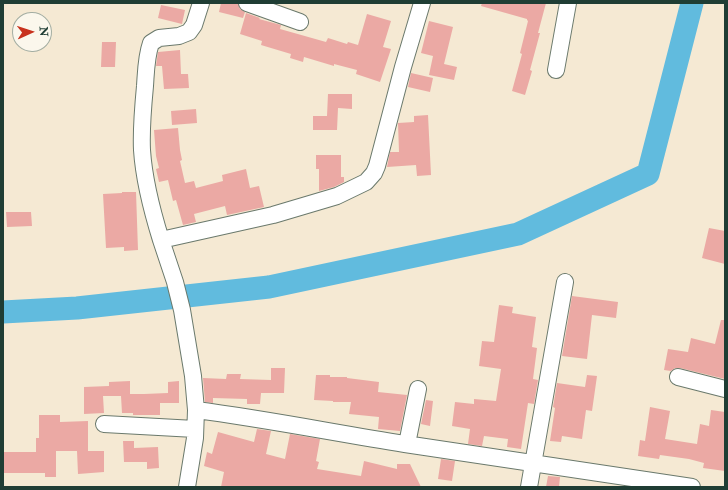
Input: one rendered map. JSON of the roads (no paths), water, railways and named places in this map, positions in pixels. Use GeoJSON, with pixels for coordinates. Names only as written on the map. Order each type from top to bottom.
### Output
{"type":"FeatureCollection","features":[{"type":"Feature","properties":{"kind":"street"},"geometry":{"type":"LineString","coordinates":[[188,487],[196,410],[193,376],[182,310],[175,282],[151,208],[142,150],[144,92],[148,52],[151,43],[159,38],[179,36],[189,32],[194,25],[201,3]]}},
{"type":"Feature","properties":{"kind":"street"},"geometry":{"type":"LineString","coordinates":[[247,3],[300,22]]}},
{"type":"Feature","properties":{"kind":"street"},"geometry":{"type":"LineString","coordinates":[[162,240],[280,213],[337,196],[366,182],[378,166],[401,74],[422,3]]}},
{"type":"Feature","properties":{"kind":"street"},"geometry":{"type":"LineString","coordinates":[[556,70],[568,3]]}},
{"type":"Feature","properties":{"kind":"street"},"geometry":{"type":"LineString","coordinates":[[529,487],[564,282]]}},
{"type":"Feature","properties":{"kind":"street"},"geometry":{"type":"LineString","coordinates":[[678,377],[725,389]]}},
{"type":"Feature","properties":{"kind":"street"},"geometry":{"type":"LineString","coordinates":[[407,444],[418,389]]}},
{"type":"Feature","properties":{"kind":"street"},"geometry":{"type":"LineString","coordinates":[[196,410],[258,418],[407,444],[533,462],[648,484],[692,487]]}},
{"type":"Feature","properties":{"kind":"street"},"geometry":{"type":"LineString","coordinates":[[104,424],[195,429]]}},
{"type":"Feature","properties":{"kind":"waterway"},"geometry":{"type":"LineString","coordinates":[[3,312],[77,308],[269,287],[518,234],[648,174],[692,3]]}}]}
